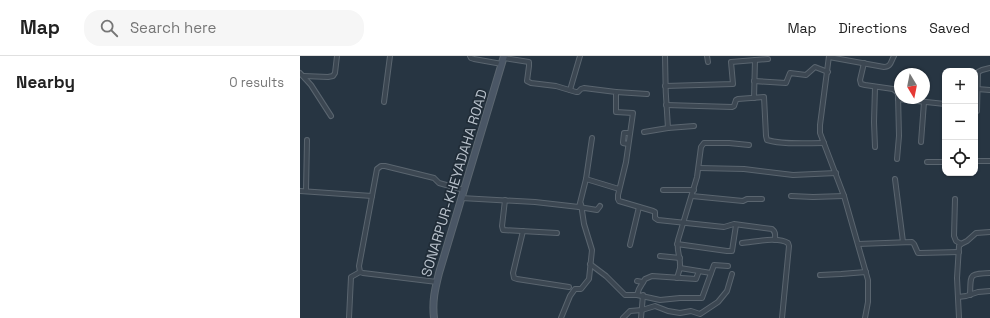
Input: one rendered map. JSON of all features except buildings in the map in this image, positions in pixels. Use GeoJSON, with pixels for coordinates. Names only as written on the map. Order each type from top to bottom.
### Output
{"type":"FeatureCollection","features":[{"type":"Feature","properties":{"kind":"main road","name":"SONARPUR-KHEYADAHA ROAD"},"geometry":{"type":"LineString","coordinates":[[434,318],[433,303],[437,282],[503,59]]}},
{"type":"Feature","properties":{"kind":"street"},"geometry":{"type":"LineString","coordinates":[[304,76],[333,76],[335,73],[337,56]]}},
{"type":"Feature","properties":{"kind":"street"},"geometry":{"type":"LineString","coordinates":[[384,102],[390,56]]}},
{"type":"Feature","properties":{"kind":"street"},"geometry":{"type":"LineString","coordinates":[[470,56],[474,59],[503,59],[529,62],[528,82],[556,86],[578,92],[581,89],[587,88],[647,94]]}},
{"type":"Feature","properties":{"kind":"street"},"geometry":{"type":"LineString","coordinates":[[570,90],[580,56]]}},
{"type":"Feature","properties":{"kind":"street"},"geometry":{"type":"LineString","coordinates":[[665,56],[665,86],[668,128]]}},
{"type":"Feature","properties":{"kind":"street"},"geometry":{"type":"LineString","coordinates":[[707,56],[708,62]]}},
{"type":"Feature","properties":{"kind":"street"},"geometry":{"type":"LineString","coordinates":[[865,318],[868,302],[866,272],[844,196],[820,132],[820,125],[829,56],[888,67],[894,56]]}},
{"type":"Feature","properties":{"kind":"street"},"geometry":{"type":"LineString","coordinates":[[665,86],[733,84],[731,62],[768,59]]}},
{"type":"Feature","properties":{"kind":"street"},"geometry":{"type":"LineString","coordinates":[[754,98],[755,60]]}},
{"type":"Feature","properties":{"kind":"street"},"geometry":{"type":"LineString","coordinates":[[864,63],[860,80],[861,84],[894,90]]}},
{"type":"Feature","properties":{"kind":"street"},"geometry":{"type":"LineString","coordinates":[[754,81],[786,83],[790,73],[806,75],[816,67],[828,72]]}},
{"type":"Feature","properties":{"kind":"street"},"geometry":{"type":"LineString","coordinates":[[978,72],[990,68]]}},
{"type":"Feature","properties":{"kind":"street"},"geometry":{"type":"LineString","coordinates":[[300,73],[311,85],[331,116]]}},
{"type":"Feature","properties":{"kind":"street"},"geometry":{"type":"LineString","coordinates":[[875,87],[875,147]]}},
{"type":"Feature","properties":{"kind":"street"},"geometry":{"type":"LineString","coordinates":[[978,89],[990,90]]}},
{"type":"Feature","properties":{"kind":"street"},"geometry":{"type":"LineString","coordinates":[[616,92],[616,112],[633,113],[626,162],[619,189],[619,201],[654,211],[656,219],[724,227],[736,225],[772,229],[776,233],[775,240]]}},
{"type":"Feature","properties":{"kind":"street"},"geometry":{"type":"LineString","coordinates":[[666,105],[732,107],[738,99],[764,97],[767,140],[801,144],[824,143]]}},
{"type":"Feature","properties":{"kind":"street"},"geometry":{"type":"LineString","coordinates":[[930,103],[942,104]]}},
{"type":"Feature","properties":{"kind":"street"},"geometry":{"type":"LineString","coordinates":[[897,159],[899,136],[898,104]]}},
{"type":"Feature","properties":{"kind":"street"},"geometry":{"type":"LineString","coordinates":[[921,142],[924,104]]}},
{"type":"Feature","properties":{"kind":"street"},"geometry":{"type":"LineString","coordinates":[[644,132],[694,126]]}},
{"type":"Feature","properties":{"kind":"street"},"geometry":{"type":"LineString","coordinates":[[561,318],[570,296],[575,290],[581,289],[589,279],[592,250],[580,208],[592,138]]}},
{"type":"Feature","properties":{"kind":"street"},"geometry":{"type":"LineString","coordinates":[[306,191],[308,140]]}},
{"type":"Feature","properties":{"kind":"street"},"geometry":{"type":"LineString","coordinates":[[677,278],[680,268],[680,258],[677,244],[694,190],[702,144],[729,143],[749,145]]}},
{"type":"Feature","properties":{"kind":"street"},"geometry":{"type":"LineString","coordinates":[[978,161],[990,161]]}},
{"type":"Feature","properties":{"kind":"street"},"geometry":{"type":"LineString","coordinates":[[928,162],[942,162]]}},
{"type":"Feature","properties":{"kind":"street"},"geometry":{"type":"LineString","coordinates":[[360,272],[359,266],[377,169],[381,166],[385,166],[434,178],[439,183],[464,190]]}},
{"type":"Feature","properties":{"kind":"street"},"geometry":{"type":"LineString","coordinates":[[699,168],[744,169],[793,175],[836,173]]}},
{"type":"Feature","properties":{"kind":"street"},"geometry":{"type":"LineString","coordinates":[[896,179],[903,242]]}},
{"type":"Feature","properties":{"kind":"street"},"geometry":{"type":"LineString","coordinates":[[586,180],[619,189]]}},
{"type":"Feature","properties":{"kind":"street"},"geometry":{"type":"LineString","coordinates":[[663,190],[694,190]]}},
{"type":"Feature","properties":{"kind":"street"},"geometry":{"type":"LineString","coordinates":[[300,191],[372,196]]}},
{"type":"Feature","properties":{"kind":"street"},"geometry":{"type":"LineString","coordinates":[[692,196],[743,201],[747,199],[762,199]]}},
{"type":"Feature","properties":{"kind":"street"},"geometry":{"type":"LineString","coordinates":[[791,196],[844,196]]}},
{"type":"Feature","properties":{"kind":"street"},"geometry":{"type":"LineString","coordinates":[[461,198],[541,202],[597,210],[600,206]]}},
{"type":"Feature","properties":{"kind":"street"},"geometry":{"type":"LineString","coordinates":[[955,199],[954,236],[956,241],[961,244]]}},
{"type":"Feature","properties":{"kind":"street"},"geometry":{"type":"LineString","coordinates":[[505,200],[503,230],[557,233]]}},
{"type":"Feature","properties":{"kind":"street"},"geometry":{"type":"LineString","coordinates":[[630,244],[639,207]]}},
{"type":"Feature","properties":{"kind":"street"},"geometry":{"type":"LineString","coordinates":[[677,244],[732,251],[736,225]]}},
{"type":"Feature","properties":{"kind":"street"},"geometry":{"type":"LineString","coordinates":[[523,231],[513,273],[514,278],[569,287]]}},
{"type":"Feature","properties":{"kind":"street"},"geometry":{"type":"LineString","coordinates":[[958,318],[957,278],[961,244],[967,241],[976,232],[990,232]]}},
{"type":"Feature","properties":{"kind":"street"},"geometry":{"type":"LineString","coordinates":[[742,243],[775,240],[786,241],[788,243],[789,246],[782,318]]}},
{"type":"Feature","properties":{"kind":"street"},"geometry":{"type":"LineString","coordinates":[[858,244],[912,242],[920,254],[959,252]]}},
{"type":"Feature","properties":{"kind":"street"},"geometry":{"type":"LineString","coordinates":[[660,256],[680,258]]}},
{"type":"Feature","properties":{"kind":"street"},"geometry":{"type":"LineString","coordinates":[[590,264],[606,276],[625,295],[637,295],[660,300],[702,298],[714,265],[728,266]]}},
{"type":"Feature","properties":{"kind":"street"},"geometry":{"type":"LineString","coordinates":[[680,268],[711,273]]}},
{"type":"Feature","properties":{"kind":"street"},"geometry":{"type":"LineString","coordinates":[[637,295],[645,279],[652,276],[696,279],[698,271]]}},
{"type":"Feature","properties":{"kind":"street"},"geometry":{"type":"LineString","coordinates":[[360,272],[363,274],[437,282]]}},
{"type":"Feature","properties":{"kind":"street"},"geometry":{"type":"LineString","coordinates":[[349,318],[351,277],[360,272]]}},
{"type":"Feature","properties":{"kind":"street"},"geometry":{"type":"LineString","coordinates":[[820,275],[866,272]]}},
{"type":"Feature","properties":{"kind":"street"},"geometry":{"type":"LineString","coordinates":[[970,295],[972,275],[975,273],[990,273]]}},
{"type":"Feature","properties":{"kind":"street"},"geometry":{"type":"LineString","coordinates":[[623,318],[630,311],[642,310],[655,306],[668,311],[680,313],[691,311],[700,314],[718,302],[727,291],[732,274]]}},
{"type":"Feature","properties":{"kind":"street"},"geometry":{"type":"LineString","coordinates":[[637,280],[643,282]]}},
{"type":"Feature","properties":{"kind":"street"},"geometry":{"type":"LineString","coordinates":[[958,297],[978,292],[990,291]]}},
{"type":"Feature","properties":{"kind":"street"},"geometry":{"type":"LineString","coordinates":[[641,318],[643,296]]}}]}
